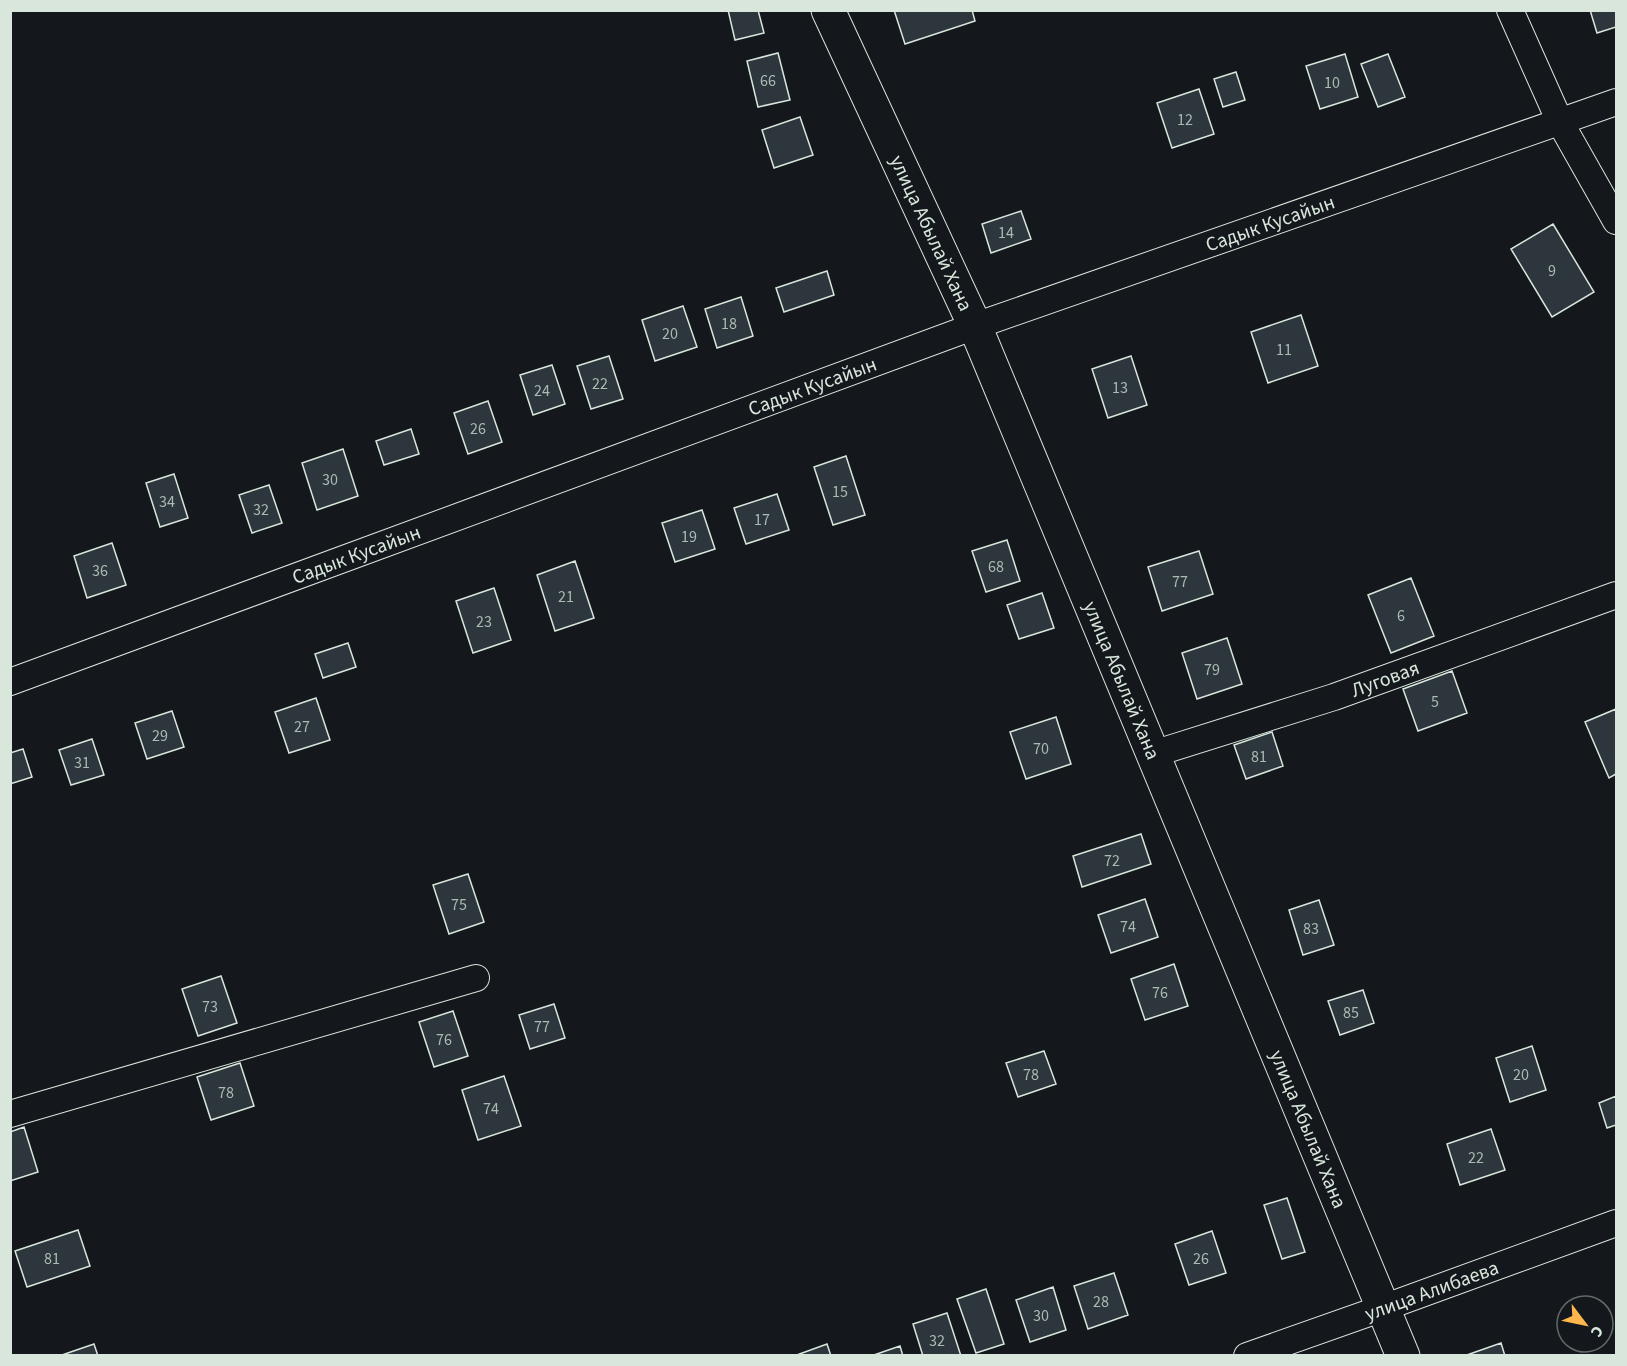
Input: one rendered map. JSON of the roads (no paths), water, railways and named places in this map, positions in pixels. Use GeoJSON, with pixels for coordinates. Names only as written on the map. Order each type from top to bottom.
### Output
{"type":"FeatureCollection","features":[{"type":"Feature","properties":{"kind":"street","name":"улица Абылай Хана"},"geometry":{"type":"LineString","coordinates":[[828,10],[975,326],[1403,1356]]}},
{"type":"Feature","properties":{"kind":"street"},"geometry":{"type":"LineString","coordinates":[[1510,10],[1560,122],[1617,220]]}},
{"type":"Feature","properties":{"kind":"street","name":"Садык Кусайын"},"geometry":{"type":"LineString","coordinates":[[10,682],[975,326],[1617,102]]}},
{"type":"Feature","properties":{"kind":"street","name":"Луговая"},"geometry":{"type":"LineString","coordinates":[[1153,754],[1334,696],[1617,596]]}},
{"type":"Feature","properties":{"kind":"street"},"geometry":{"type":"LineString","coordinates":[[10,1114],[476,978]]}},
{"type":"Feature","properties":{"kind":"street","name":"улица Алибаева"},"geometry":{"type":"LineString","coordinates":[[1247,1356],[1617,1223]]}}]}
